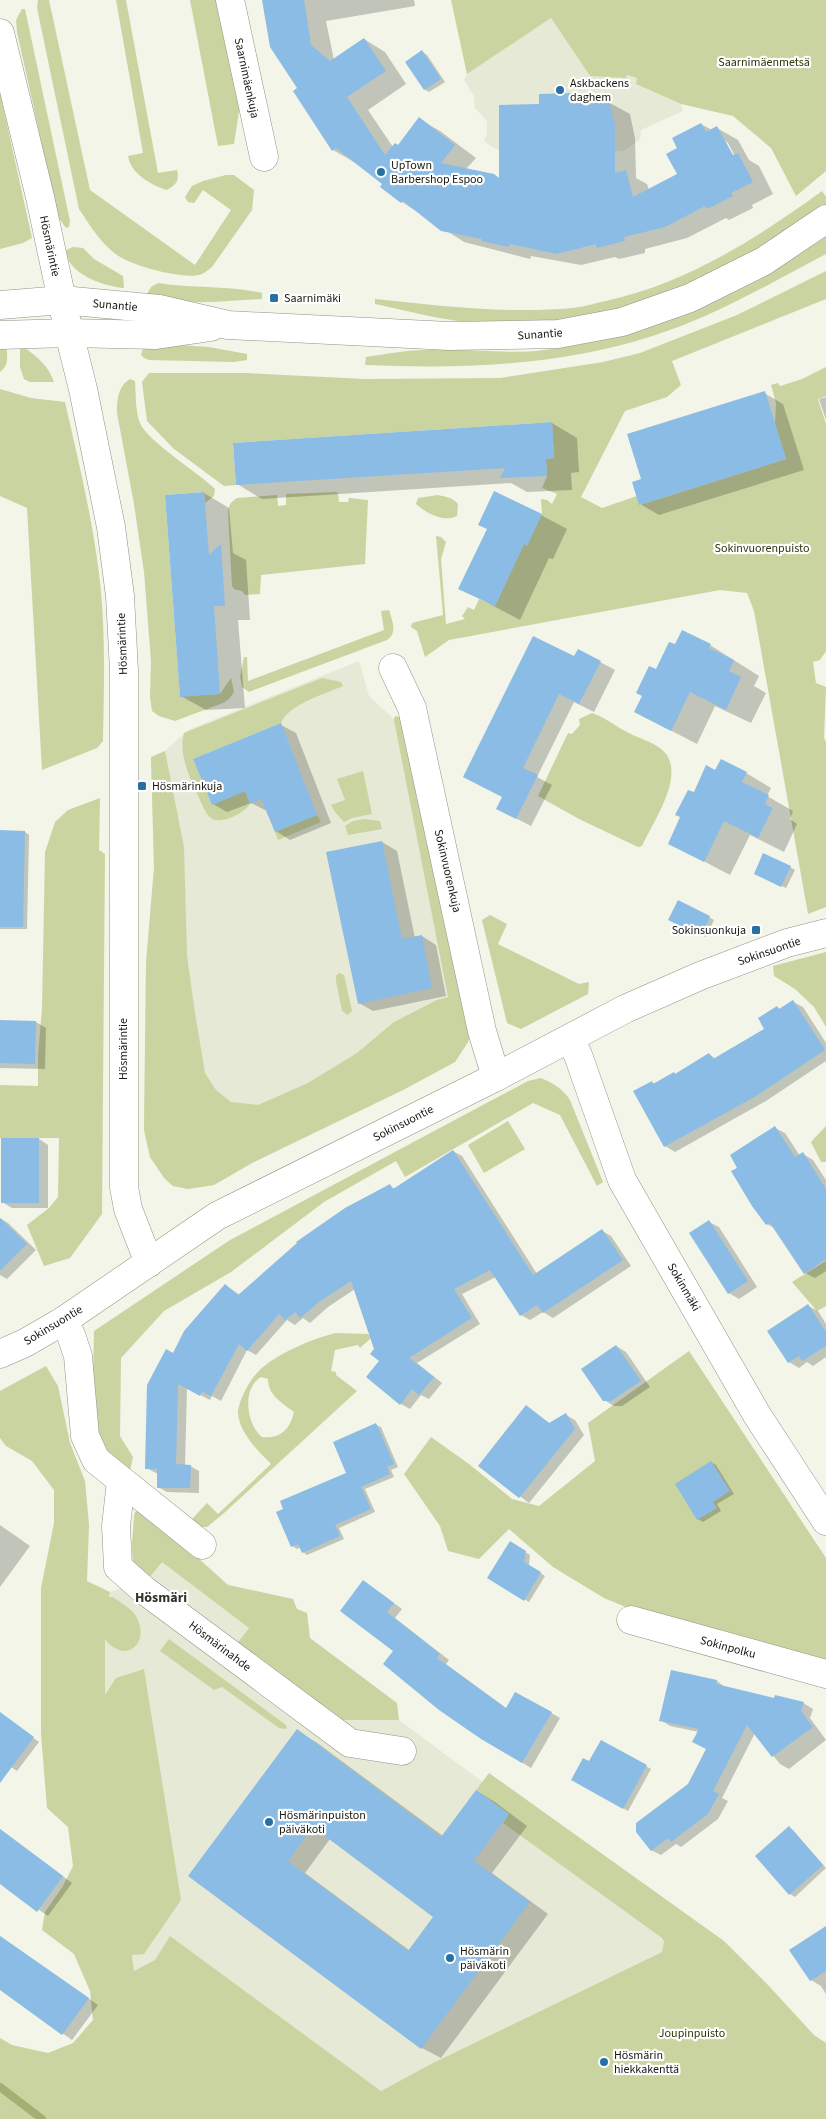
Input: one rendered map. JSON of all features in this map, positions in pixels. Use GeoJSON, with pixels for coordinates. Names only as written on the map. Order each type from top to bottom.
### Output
{"type":"FeatureCollection","features":[{"type":"Feature","properties":{"kind":"street","name":"Saarnimäenkuja"},"geometry":{"type":"LineString","coordinates":[[230,0],[264,157]]}},
{"type":"Feature","properties":{"kind":"street","name":"Hösmärintie"},"geometry":{"type":"LineString","coordinates":[[0,33],[40,197],[69,333],[84,389],[111,526],[120,596],[124,670],[124,1187],[128,1209],[149,1263]]}},
{"type":"Feature","properties":{"kind":"street","name":"Sunantie"},"geometry":{"type":"LineString","coordinates":[[0,305],[62,300],[159,309],[228,325],[450,336],[558,334],[622,322],[690,298],[764,261],[826,219]]}},
{"type":"Feature","properties":{"kind":"street","name":"Sunantie"},"geometry":{"type":"LineString","coordinates":[[0,335],[69,333],[156,335],[228,325]]}},
{"type":"Feature","properties":{"kind":"street","name":"Sokinvuorenkuja"},"geometry":{"type":"LineString","coordinates":[[393,668],[412,708],[484,1041],[496,1077]]}},
{"type":"Feature","properties":{"kind":"street","name":"Sokinsuontie"},"geometry":{"type":"LineString","coordinates":[[0,1354],[25,1343],[63,1321],[217,1216],[496,1077],[625,1010],[700,976],[787,943],[826,933]]}},
{"type":"Feature","properties":{"kind":"street","name":"Sokinmäki"},"geometry":{"type":"LineString","coordinates":[[570,1039],[578,1055],[622,1180],[757,1415],[826,1521]]}},
{"type":"Feature","properties":{"kind":"street"},"geometry":{"type":"LineString","coordinates":[[63,1321],[71,1335],[78,1356],[85,1436],[96,1460],[202,1545]]}},
{"type":"Feature","properties":{"kind":"street","name":"Hösmärinahde"},"geometry":{"type":"LineString","coordinates":[[121,1481],[116,1526],[118,1567],[152,1596],[350,1743],[402,1750]]}},
{"type":"Feature","properties":{"kind":"street","name":"Sokinpolku"},"geometry":{"type":"LineString","coordinates":[[631,1620],[826,1674]]}},
{"type":"Feature","properties":{"kind":"shaded area","name":"Askbackens daghem"},"geometry":{"type":"Polygon","coordinates":[[[551,18],[590,76],[627,75],[638,78],[636,84],[681,104],[683,111],[641,130],[640,140],[623,151],[525,159],[492,147],[484,141],[487,134],[487,121],[475,108],[474,96],[464,80],[467,74],[551,18]]]}},
{"type":"Feature","properties":{"kind":"shaded area"},"geometry":{"type":"Polygon","coordinates":[[[359,661],[369,696],[394,719],[395,716],[398,716],[468,1042],[455,1062],[403,1090],[252,1163],[214,1185],[188,1189],[173,1186],[165,1179],[150,1157],[144,1130],[146,963],[154,868],[151,757],[165,751],[188,730],[359,661]]]}},
{"type":"Feature","properties":{"kind":"shaded area"},"geometry":{"type":"Polygon","coordinates":[[[162,1561],[249,1628],[237,1645],[336,1720],[399,1720],[684,1931],[664,1941],[662,1952],[431,2064],[381,2091],[170,1937],[155,1960],[134,1971],[105,1696],[105,1638],[110,1592],[149,1578],[162,1561]]]}},
{"type":"Feature","properties":{"kind":"green space"},"geometry":{"type":"Polygon","coordinates":[[[38,0],[49,0],[90,190],[195,265],[231,210],[203,190],[194,203],[188,202],[185,197],[192,186],[203,181],[226,175],[234,175],[254,190],[252,210],[212,267],[204,273],[190,276],[167,273],[141,266],[120,257],[103,242],[79,209],[37,8],[38,0]]]}},
{"type":"Feature","properties":{"kind":"green space"},"geometry":{"type":"Polygon","coordinates":[[[116,0],[126,0],[158,173],[177,170],[178,177],[176,182],[166,190],[154,185],[137,173],[128,156],[143,153],[116,0]]]}},
{"type":"Feature","properties":{"kind":"green space"},"geometry":{"type":"Polygon","coordinates":[[[190,0],[221,0],[240,105],[234,144],[218,146],[190,0]]]}},
{"type":"Feature","properties":{"kind":"green space","name":"Saarnimäenmetsä"},"geometry":{"type":"Polygon","coordinates":[[[451,0],[826,0],[826,171],[796,196],[771,148],[733,116],[681,104],[636,84],[637,78],[627,75],[626,78],[590,76],[551,18],[467,74],[451,0]]]}},
{"type":"Feature","properties":{"kind":"green space"},"geometry":{"type":"Polygon","coordinates":[[[22,9],[25,9],[70,221],[69,227],[66,228],[58,217],[17,32],[16,20],[22,9]]]}},
{"type":"Feature","properties":{"kind":"green space"},"geometry":{"type":"Polygon","coordinates":[[[0,93],[32,238],[23,243],[0,249],[0,93]]]}},
{"type":"Feature","properties":{"kind":"green space"},"geometry":{"type":"Polygon","coordinates":[[[822,191],[826,197],[826,205],[786,232],[745,256],[663,295],[620,308],[575,318],[528,323],[479,323],[440,318],[375,304],[375,299],[499,310],[548,310],[581,307],[606,301],[665,283],[693,271],[772,226],[822,191]]]}},
{"type":"Feature","properties":{"kind":"green space"},"geometry":{"type":"Polygon","coordinates":[[[826,236],[826,254],[736,302],[705,316],[623,345],[581,354],[495,364],[452,366],[365,365],[366,357],[404,351],[536,351],[577,345],[615,336],[688,312],[723,296],[757,278],[826,236]]]}},
{"type":"Feature","properties":{"kind":"green space"},"geometry":{"type":"Polygon","coordinates":[[[73,247],[83,248],[94,259],[123,276],[124,288],[110,286],[81,274],[69,261],[66,250],[73,247]]]}},
{"type":"Feature","properties":{"kind":"green space","name":"Sokinvuorenpuisto"},"geometry":{"type":"Polygon","coordinates":[[[826,271],[826,299],[672,361],[681,385],[667,397],[625,411],[581,497],[602,508],[637,496],[640,505],[786,459],[775,424],[776,403],[771,385],[778,383],[780,386],[802,379],[826,367],[826,396],[818,399],[826,424],[826,651],[820,660],[813,662],[816,683],[826,687],[824,738],[826,742],[826,907],[808,914],[754,611],[747,593],[720,590],[449,640],[425,657],[417,631],[411,627],[412,623],[443,615],[436,536],[441,537],[446,542],[441,559],[446,624],[465,619],[462,616],[468,607],[474,610],[479,599],[495,606],[524,544],[527,545],[542,514],[541,499],[547,500],[552,504],[557,494],[542,488],[547,476],[546,459],[554,458],[552,422],[233,443],[236,485],[224,486],[174,449],[147,421],[142,382],[149,373],[246,373],[365,379],[500,378],[603,362],[640,353],[737,315],[826,271]]]}},
{"type":"Feature","properties":{"kind":"green space"},"geometry":{"type":"Polygon","coordinates":[[[158,283],[262,293],[262,299],[191,302],[177,301],[147,294],[151,287],[158,283]]]}},
{"type":"Feature","properties":{"kind":"green space"},"geometry":{"type":"Polygon","coordinates":[[[6,344],[7,363],[0,372],[0,345],[6,344]]]}},
{"type":"Feature","properties":{"kind":"green space"},"geometry":{"type":"Polygon","coordinates":[[[179,345],[209,347],[247,354],[247,360],[234,362],[149,360],[141,355],[144,346],[179,345]]]}},
{"type":"Feature","properties":{"kind":"green space"},"geometry":{"type":"Polygon","coordinates":[[[25,348],[35,355],[49,371],[54,382],[30,382],[24,379],[20,367],[20,349],[25,348]]]}},
{"type":"Feature","properties":{"kind":"green space"},"geometry":{"type":"Polygon","coordinates":[[[130,379],[135,381],[137,413],[144,430],[162,447],[215,489],[214,496],[205,503],[204,492],[165,495],[180,696],[220,694],[231,678],[234,692],[223,703],[175,721],[159,716],[152,711],[150,697],[151,661],[144,572],[134,504],[117,413],[121,389],[130,379]]]}},
{"type":"Feature","properties":{"kind":"green space"},"geometry":{"type":"Polygon","coordinates":[[[0,389],[31,398],[65,402],[89,509],[99,574],[104,636],[103,741],[97,748],[42,770],[27,508],[0,496],[0,389]]]}},
{"type":"Feature","properties":{"kind":"green space"},"geometry":{"type":"Polygon","coordinates":[[[338,493],[339,502],[348,502],[349,498],[368,500],[365,564],[261,575],[260,594],[245,595],[242,591],[234,589],[232,586],[228,514],[229,507],[233,501],[237,498],[277,495],[278,506],[286,505],[286,494],[338,493]]]}},
{"type":"Feature","properties":{"kind":"green space"},"geometry":{"type":"Polygon","coordinates":[[[438,495],[451,499],[458,504],[457,516],[441,518],[430,514],[416,504],[418,498],[438,495]]]}},
{"type":"Feature","properties":{"kind":"green space"},"geometry":{"type":"Polygon","coordinates":[[[389,610],[393,622],[393,630],[387,640],[249,692],[242,687],[240,677],[244,657],[247,657],[248,681],[384,630],[381,611],[389,610]]]}},
{"type":"Feature","properties":{"kind":"green space"},"geometry":{"type":"Polygon","coordinates":[[[322,678],[341,682],[343,686],[299,705],[285,716],[281,723],[193,759],[212,805],[245,791],[250,804],[230,818],[215,820],[211,818],[206,813],[185,764],[183,753],[184,733],[322,678]]]}},
{"type":"Feature","properties":{"kind":"green space"},"geometry":{"type":"Polygon","coordinates":[[[592,713],[663,750],[671,764],[669,787],[665,800],[642,846],[638,847],[579,819],[538,796],[568,733],[572,734],[580,725],[579,719],[592,713]]]}},
{"type":"Feature","properties":{"kind":"green space"},"geometry":{"type":"Polygon","coordinates":[[[395,716],[401,718],[471,1034],[468,1042],[455,1062],[403,1090],[252,1163],[214,1185],[188,1189],[173,1186],[165,1179],[150,1157],[144,1130],[146,963],[154,868],[151,757],[165,751],[184,847],[187,956],[205,1073],[216,1090],[231,1102],[258,1105],[308,1083],[357,1053],[394,1022],[437,1000],[448,997],[394,720],[395,716]]]}},
{"type":"Feature","properties":{"kind":"green space"},"geometry":{"type":"Polygon","coordinates":[[[363,771],[372,814],[352,818],[344,822],[331,805],[345,800],[337,779],[363,771]]]}},
{"type":"Feature","properties":{"kind":"green space"},"geometry":{"type":"Polygon","coordinates":[[[100,798],[99,850],[105,854],[102,1214],[70,1258],[44,1266],[27,1225],[49,1208],[58,1197],[59,1138],[0,1138],[0,1085],[38,1086],[38,1055],[42,1009],[45,852],[55,822],[68,810],[100,798]]]}},
{"type":"Feature","properties":{"kind":"green space"},"geometry":{"type":"Polygon","coordinates":[[[317,815],[321,822],[278,840],[275,832],[317,815]]]}},
{"type":"Feature","properties":{"kind":"green space"},"geometry":{"type":"Polygon","coordinates":[[[365,819],[380,821],[382,829],[348,835],[345,826],[353,821],[365,819]]]}},
{"type":"Feature","properties":{"kind":"green space"},"geometry":{"type":"Polygon","coordinates":[[[490,915],[507,924],[498,944],[579,984],[589,982],[588,994],[521,1029],[507,1023],[482,920],[490,915]]]}},
{"type":"Feature","properties":{"kind":"green space"},"geometry":{"type":"Polygon","coordinates":[[[826,952],[826,1027],[814,1007],[795,989],[774,976],[773,966],[826,952]]]}},
{"type":"Feature","properties":{"kind":"green space"},"geometry":{"type":"Polygon","coordinates":[[[339,973],[344,975],[352,1011],[348,1015],[342,1011],[336,981],[336,976],[339,973]]]}},
{"type":"Feature","properties":{"kind":"green space"},"geometry":{"type":"Polygon","coordinates":[[[541,1078],[557,1087],[570,1100],[603,1182],[597,1186],[560,1115],[533,1103],[405,1177],[396,1161],[324,1202],[231,1272],[164,1311],[121,1358],[120,1436],[133,1457],[130,1471],[95,1439],[92,1429],[94,1331],[230,1240],[528,1081],[541,1078]]]}},
{"type":"Feature","properties":{"kind":"green space"},"geometry":{"type":"Polygon","coordinates":[[[508,1121],[525,1149],[484,1173],[468,1145],[508,1121]]]}},
{"type":"Feature","properties":{"kind":"green space"},"geometry":{"type":"Polygon","coordinates":[[[826,1126],[826,1162],[821,1162],[811,1142],[826,1126]]]}},
{"type":"Feature","properties":{"kind":"green space"},"geometry":{"type":"Polygon","coordinates":[[[826,1261],[826,1306],[817,1311],[792,1282],[826,1261]]]}},
{"type":"Feature","properties":{"kind":"green space"},"geometry":{"type":"Polygon","coordinates":[[[336,1333],[368,1334],[371,1338],[360,1348],[358,1345],[335,1350],[331,1371],[336,1372],[336,1375],[357,1391],[223,1514],[207,1527],[200,1527],[192,1519],[207,1503],[218,1514],[271,1464],[250,1441],[239,1420],[240,1404],[251,1380],[273,1359],[294,1348],[336,1333]],[[261,1377],[255,1383],[251,1390],[248,1407],[253,1424],[262,1437],[274,1436],[284,1432],[294,1412],[280,1402],[273,1394],[270,1390],[268,1379],[261,1377]]]}},
{"type":"Feature","properties":{"kind":"green space"},"geometry":{"type":"Polygon","coordinates":[[[689,1351],[826,1558],[826,1665],[633,1610],[604,1598],[553,1567],[509,1529],[479,1559],[448,1551],[440,1526],[404,1474],[431,1437],[469,1464],[512,1499],[539,1506],[595,1461],[588,1423],[689,1351]]]}},
{"type":"Feature","properties":{"kind":"green space","name":"Joupinpuisto"},"geometry":{"type":"Polygon","coordinates":[[[46,1366],[58,1386],[70,1443],[85,1481],[89,1525],[87,1581],[110,1592],[109,1597],[113,1597],[130,1609],[137,1618],[140,1627],[138,1643],[127,1651],[113,1647],[105,1639],[105,1695],[116,1678],[144,1669],[181,1900],[144,1954],[132,1955],[134,1971],[155,1960],[170,1936],[381,2091],[431,2064],[662,1952],[664,1941],[662,1938],[503,1823],[509,1814],[476,1790],[489,1773],[724,1941],[814,2035],[826,2043],[826,2119],[0,2119],[0,2038],[12,2045],[48,2053],[73,2043],[93,2020],[90,1991],[74,1954],[42,1930],[45,1912],[63,1886],[73,1866],[68,1827],[47,1808],[41,1734],[41,1588],[54,1523],[54,1490],[32,1461],[6,1446],[0,1438],[0,1391],[46,1366]]]}},
{"type":"Feature","properties":{"kind":"green space"},"geometry":{"type":"Polygon","coordinates":[[[138,1511],[176,1538],[228,1585],[293,1599],[297,1609],[307,1613],[310,1638],[397,1703],[399,1720],[336,1720],[236,1645],[249,1628],[162,1562],[149,1578],[133,1567],[134,1516],[135,1512],[138,1511]]]}},
{"type":"Feature","properties":{"kind":"green space"},"geometry":{"type":"Polygon","coordinates":[[[169,1639],[286,1725],[287,1729],[279,1728],[222,1687],[214,1690],[160,1651],[169,1639]]]}},
{"type":"Feature","properties":{"kind":"building"},"geometry":{"type":"Polygon","coordinates":[[[262,0],[304,0],[311,45],[330,61],[364,38],[386,71],[347,97],[385,155],[395,143],[398,145],[419,117],[455,145],[441,163],[494,174],[499,178],[499,105],[539,104],[539,94],[572,93],[572,102],[609,101],[615,125],[615,173],[626,170],[633,197],[677,174],[666,154],[677,148],[672,138],[701,123],[706,132],[717,126],[733,155],[738,153],[753,182],[731,193],[733,196],[707,209],[705,206],[665,227],[624,237],[625,241],[597,248],[596,244],[557,254],[510,244],[509,247],[481,241],[482,239],[441,231],[403,201],[401,203],[380,187],[382,184],[336,148],[332,151],[293,91],[297,88],[270,47],[262,0]]]}},
{"type":"Feature","properties":{"kind":"building"},"geometry":{"type":"Polygon","coordinates":[[[422,50],[441,79],[424,90],[405,62],[422,50]]]}},
{"type":"Feature","properties":{"kind":"building"},"geometry":{"type":"Polygon","coordinates":[[[765,391],[786,459],[639,505],[632,482],[641,479],[627,434],[765,391]]]}},
{"type":"Feature","properties":{"kind":"building"},"geometry":{"type":"Polygon","coordinates":[[[552,422],[554,458],[546,459],[547,476],[500,478],[505,468],[236,485],[233,443],[552,422]]]}},
{"type":"Feature","properties":{"kind":"building"},"geometry":{"type":"Polygon","coordinates":[[[494,491],[542,514],[527,546],[524,544],[495,606],[458,589],[487,529],[478,525],[494,491]]]}},
{"type":"Feature","properties":{"kind":"building"},"geometry":{"type":"Polygon","coordinates":[[[204,492],[209,555],[221,544],[225,606],[214,606],[220,694],[180,697],[165,495],[204,492]]]}},
{"type":"Feature","properties":{"kind":"building"},"geometry":{"type":"Polygon","coordinates":[[[682,630],[711,644],[709,648],[734,660],[729,671],[741,677],[726,710],[690,692],[671,731],[634,712],[642,696],[636,693],[649,666],[656,669],[669,642],[675,644],[682,630]]]}},
{"type":"Feature","properties":{"kind":"building"},"geometry":{"type":"Polygon","coordinates":[[[533,636],[574,656],[578,649],[601,661],[579,704],[559,694],[523,768],[538,775],[516,819],[496,809],[502,797],[463,777],[533,636]]]}},
{"type":"Feature","properties":{"kind":"building"},"geometry":{"type":"Polygon","coordinates":[[[281,723],[317,815],[275,832],[261,799],[250,804],[245,791],[212,805],[193,759],[281,723]]]}},
{"type":"Feature","properties":{"kind":"building"},"geometry":{"type":"Polygon","coordinates":[[[721,759],[747,772],[742,782],[769,795],[765,804],[773,808],[758,838],[724,821],[704,862],[668,844],[680,817],[675,815],[688,790],[694,792],[706,765],[715,770],[721,759]]]}},
{"type":"Feature","properties":{"kind":"building"},"geometry":{"type":"Polygon","coordinates":[[[0,830],[25,831],[23,927],[0,927],[0,830]]]}},
{"type":"Feature","properties":{"kind":"building"},"geometry":{"type":"Polygon","coordinates":[[[382,841],[402,939],[422,935],[432,988],[358,1004],[326,852],[382,841]]]}},
{"type":"Feature","properties":{"kind":"building"},"geometry":{"type":"Polygon","coordinates":[[[763,853],[791,866],[781,887],[754,874],[763,853]]]}},
{"type":"Feature","properties":{"kind":"building"},"geometry":{"type":"Polygon","coordinates":[[[678,900],[710,916],[701,936],[668,920],[678,900]]]}},
{"type":"Feature","properties":{"kind":"building"},"geometry":{"type":"Polygon","coordinates":[[[793,1000],[825,1050],[756,1096],[664,1147],[633,1091],[652,1081],[653,1084],[674,1072],[675,1074],[709,1053],[713,1059],[764,1029],[758,1018],[777,1006],[779,1009],[793,1000]]]}},
{"type":"Feature","properties":{"kind":"building"},"geometry":{"type":"Polygon","coordinates":[[[0,1020],[36,1021],[35,1064],[0,1063],[0,1020]]]}},
{"type":"Feature","properties":{"kind":"building"},"geometry":{"type":"Polygon","coordinates":[[[775,1126],[795,1157],[803,1152],[826,1189],[826,1259],[804,1274],[770,1223],[766,1225],[752,1206],[731,1171],[737,1168],[730,1155],[775,1126]]]}},
{"type":"Feature","properties":{"kind":"building"},"geometry":{"type":"Polygon","coordinates":[[[1,1138],[39,1138],[39,1203],[1,1203],[1,1138]]]}},
{"type":"Feature","properties":{"kind":"building"},"geometry":{"type":"Polygon","coordinates":[[[453,1150],[533,1275],[602,1229],[623,1260],[543,1313],[537,1305],[520,1316],[490,1270],[454,1289],[472,1318],[409,1358],[434,1377],[419,1395],[412,1389],[400,1405],[366,1377],[379,1361],[370,1354],[374,1349],[351,1281],[319,1302],[300,1318],[295,1312],[285,1320],[279,1314],[247,1351],[239,1344],[211,1396],[202,1392],[200,1396],[178,1384],[176,1464],[191,1465],[190,1488],[157,1488],[157,1469],[145,1469],[147,1385],[166,1349],[173,1353],[184,1331],[225,1284],[238,1295],[296,1242],[345,1208],[390,1184],[393,1189],[453,1150]]]}},
{"type":"Feature","properties":{"kind":"building"},"geometry":{"type":"Polygon","coordinates":[[[0,1218],[27,1244],[0,1271],[0,1218]]]}},
{"type":"Feature","properties":{"kind":"building"},"geometry":{"type":"Polygon","coordinates":[[[709,1220],[748,1281],[728,1294],[689,1233],[709,1220]]]}},
{"type":"Feature","properties":{"kind":"building"},"geometry":{"type":"Polygon","coordinates":[[[808,1304],[826,1332],[826,1346],[802,1361],[799,1356],[788,1363],[767,1331],[808,1304]]]}},
{"type":"Feature","properties":{"kind":"building"},"geometry":{"type":"Polygon","coordinates":[[[616,1345],[641,1381],[611,1401],[603,1401],[581,1369],[616,1345]]]}},
{"type":"Feature","properties":{"kind":"building"},"geometry":{"type":"Polygon","coordinates":[[[526,1405],[549,1423],[566,1413],[575,1429],[519,1498],[478,1466],[526,1405]]]}},
{"type":"Feature","properties":{"kind":"building"},"geometry":{"type":"Polygon","coordinates":[[[376,1423],[394,1464],[387,1467],[390,1474],[361,1487],[371,1509],[335,1525],[340,1536],[302,1553],[298,1544],[291,1547],[276,1512],[283,1509],[280,1501],[346,1473],[333,1442],[376,1423]]]}},
{"type":"Feature","properties":{"kind":"building"},"geometry":{"type":"Polygon","coordinates":[[[711,1461],[730,1491],[713,1502],[717,1508],[697,1520],[675,1484],[711,1461]]]}},
{"type":"Feature","properties":{"kind":"building"},"geometry":{"type":"Polygon","coordinates":[[[510,1541],[526,1551],[524,1562],[541,1572],[524,1601],[487,1578],[510,1541]]]}},
{"type":"Feature","properties":{"kind":"building"},"geometry":{"type":"Polygon","coordinates":[[[363,1580],[394,1603],[387,1612],[440,1654],[437,1658],[506,1708],[515,1692],[552,1712],[522,1763],[481,1739],[439,1710],[383,1664],[393,1651],[340,1611],[363,1580]]]}},
{"type":"Feature","properties":{"kind":"building"},"geometry":{"type":"Polygon","coordinates":[[[671,1670],[717,1680],[716,1684],[774,1698],[775,1695],[804,1702],[801,1711],[813,1727],[772,1757],[747,1725],[713,1791],[719,1794],[708,1814],[671,1842],[668,1838],[651,1851],[636,1832],[636,1823],[688,1784],[706,1749],[692,1742],[699,1729],[659,1721],[671,1670]]]}},
{"type":"Feature","properties":{"kind":"building"},"geometry":{"type":"Polygon","coordinates":[[[0,1712],[34,1737],[0,1783],[0,1712]]]}},
{"type":"Feature","properties":{"kind":"building"},"geometry":{"type":"Polygon","coordinates":[[[297,1729],[441,1837],[476,1790],[509,1814],[474,1861],[530,1902],[421,2049],[188,1876],[297,1729]],[[313,1827],[288,1861],[408,1951],[433,1917],[313,1827]]]}},
{"type":"Feature","properties":{"kind":"building"},"geometry":{"type":"Polygon","coordinates":[[[601,1740],[647,1765],[623,1809],[571,1780],[583,1758],[589,1761],[601,1740]]]}},
{"type":"Feature","properties":{"kind":"building"},"geometry":{"type":"Polygon","coordinates":[[[789,1826],[823,1865],[789,1895],[755,1856],[789,1826]]]}},
{"type":"Feature","properties":{"kind":"building"},"geometry":{"type":"Polygon","coordinates":[[[0,1829],[63,1876],[37,1912],[0,1884],[0,1829]]]}},
{"type":"Feature","properties":{"kind":"building"},"geometry":{"type":"Polygon","coordinates":[[[826,1926],[826,1971],[810,1981],[789,1950],[826,1926]]]}},
{"type":"Feature","properties":{"kind":"building"},"geometry":{"type":"Polygon","coordinates":[[[0,1936],[89,1998],[62,2035],[0,1990],[0,1936]]]}},
{"type":"Feature","properties":{"kind":"waterway"},"geometry":{"type":"LineString","coordinates":[[0,2087],[42,2119]]}},
{"type":"Feature","properties":{"kind":"place","name":"Askbackens daghem"},"geometry":{"type":"Point","coordinates":[560,90]}},
{"type":"Feature","properties":{"kind":"place","name":"UpTown Barbershop Espoo"},"geometry":{"type":"Point","coordinates":[381,172]}},
{"type":"Feature","properties":{"kind":"place","name":"Saarnimäki"},"geometry":{"type":"Point","coordinates":[274,298]}},
{"type":"Feature","properties":{"kind":"place","name":"Hösmärinkuja"},"geometry":{"type":"Point","coordinates":[142,786]}},
{"type":"Feature","properties":{"kind":"place","name":"Sokinsuonkuja"},"geometry":{"type":"Point","coordinates":[756,930]}},
{"type":"Feature","properties":{"kind":"place","name":"Hösmärinpuiston päiväkoti"},"geometry":{"type":"Point","coordinates":[269,1822]}},
{"type":"Feature","properties":{"kind":"place","name":"Hösmärin päiväkoti"},"geometry":{"type":"Point","coordinates":[450,1958]}},
{"type":"Feature","properties":{"kind":"place","name":"Hösmärin hiekkakenttä"},"geometry":{"type":"Point","coordinates":[604,2062]}},
{"type":"Feature","properties":{"kind":"district","name":"Hösmäri"},"geometry":{"type":"Point","coordinates":[161,1597]}}]}
